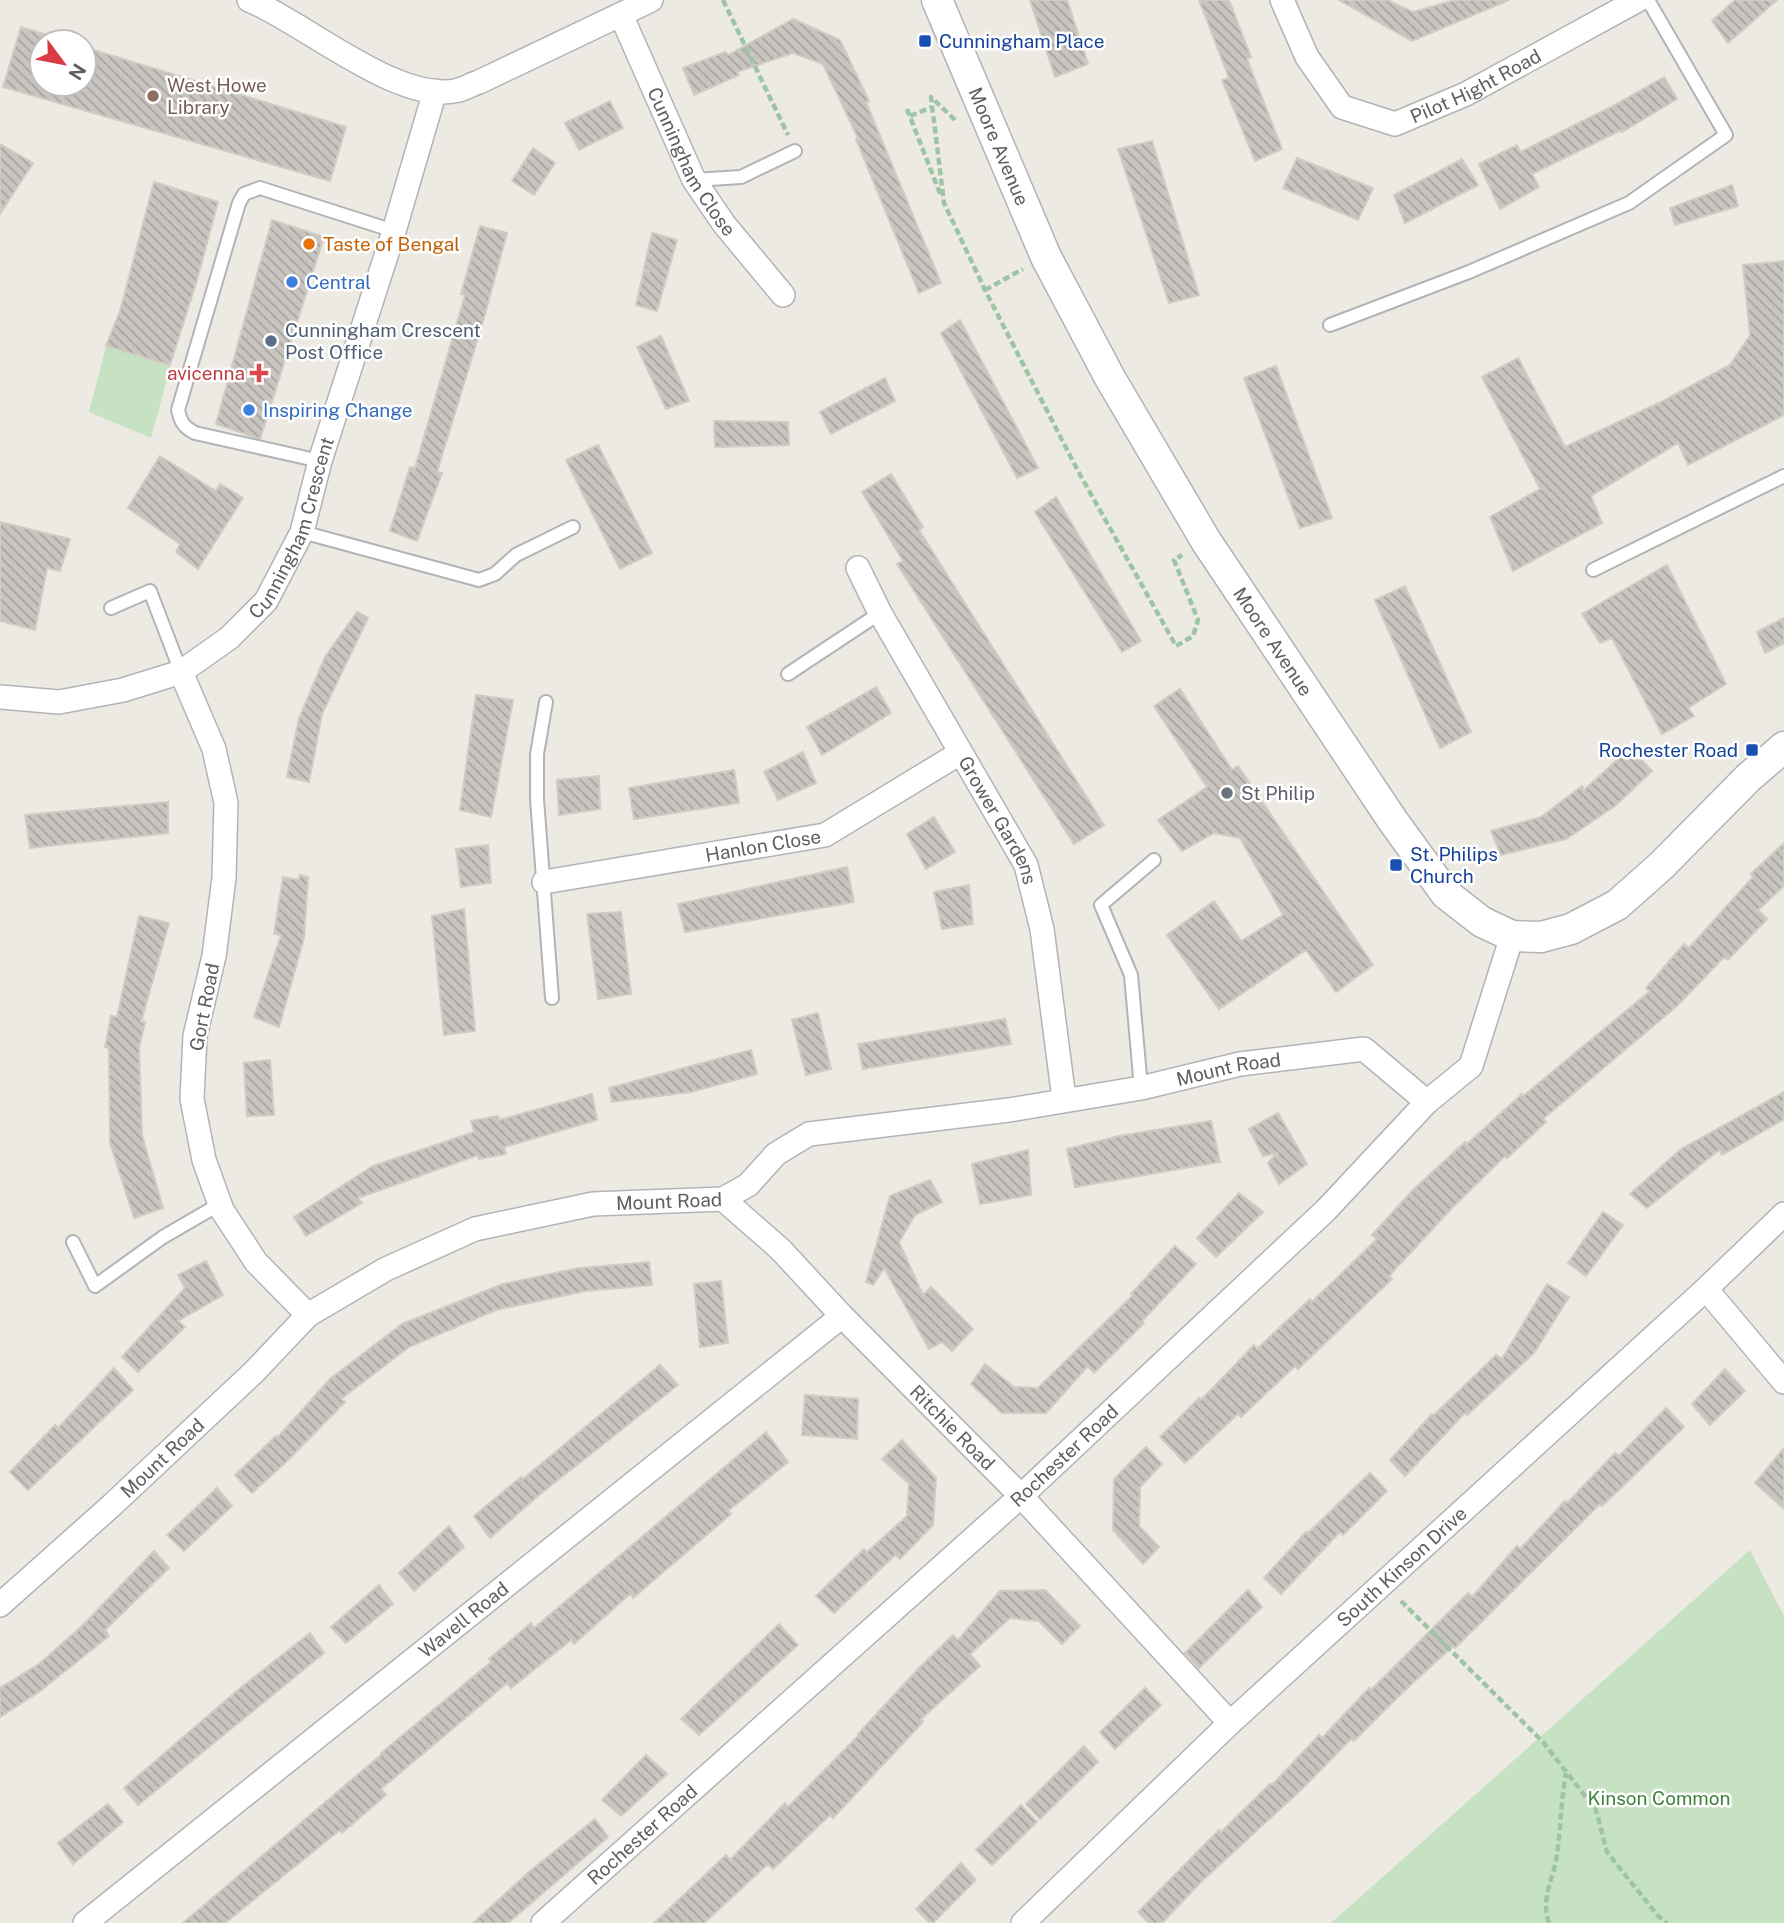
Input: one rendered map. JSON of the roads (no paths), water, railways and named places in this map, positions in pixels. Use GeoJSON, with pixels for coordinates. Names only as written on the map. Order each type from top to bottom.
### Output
{"type":"FeatureCollection","features":[{"type":"Feature","properties":{"kind":"street"},"geometry":{"type":"LineString","coordinates":[[249,0],[269,8],[383,75],[408,86],[435,91],[457,90],[479,82],[650,0]]}},
{"type":"Feature","properties":{"kind":"street","name":"Moore Avenue"},"geometry":{"type":"LineString","coordinates":[[937,0],[1046,257],[1110,378],[1206,541],[1393,821],[1446,894],[1482,922],[1512,936],[1541,937],[1571,929],[1617,905],[1661,866],[1748,778],[1784,747]]}},
{"type":"Feature","properties":{"kind":"street","name":"Pilot Hight Road"},"geometry":{"type":"LineString","coordinates":[[1282,0],[1307,57],[1342,107],[1395,124],[1466,94],[1638,0]]}},
{"type":"Feature","properties":{"kind":"street","name":"Cunningham Close"},"geometry":{"type":"LineString","coordinates":[[621,15],[694,180],[724,224],[783,295]]}},
{"type":"Feature","properties":{"kind":"street","name":"Cunningham Crescent"},"geometry":{"type":"LineString","coordinates":[[0,697],[59,702],[123,690],[181,672],[229,638],[266,601],[302,532],[320,461],[394,231],[435,91]]}},
{"type":"Feature","properties":{"kind":"street","name":"Grower Gardens"},"geometry":{"type":"LineString","coordinates":[[858,568],[880,613],[1026,865],[1042,929],[1063,1099]]}},
{"type":"Feature","properties":{"kind":"street","name":"Gort Road"},"geometry":{"type":"LineString","coordinates":[[181,672],[214,750],[226,803],[222,891],[214,956],[195,1036],[192,1099],[204,1160],[220,1204],[256,1262],[308,1315]]}},
{"type":"Feature","properties":{"kind":"street","name":"Hanlon Close"},"geometry":{"type":"LineString","coordinates":[[544,882],[825,835],[960,752]]}},
{"type":"Feature","properties":{"kind":"street","name":"Rochester Road"},"geometry":{"type":"LineString","coordinates":[[543,1923],[1021,1496],[1326,1210],[1427,1102],[1471,1066],[1512,936]]}},
{"type":"Feature","properties":{"kind":"street","name":"Mount Road"},"geometry":{"type":"LineString","coordinates":[[0,1605],[254,1372],[308,1315],[386,1269],[475,1229],[593,1204],[723,1199],[748,1185],[776,1154],[809,1135],[1009,1110],[1141,1088],[1240,1064],[1364,1049],[1427,1102]]}},
{"type":"Feature","properties":{"kind":"street","name":"Ritchie Road"},"geometry":{"type":"LineString","coordinates":[[723,1199],[781,1250],[842,1316],[1021,1496],[1230,1723]]}},
{"type":"Feature","properties":{"kind":"street","name":"South Kinson Drive"},"geometry":{"type":"LineString","coordinates":[[1023,1923],[1230,1723],[1706,1289],[1784,1214]]}},
{"type":"Feature","properties":{"kind":"street"},"geometry":{"type":"LineString","coordinates":[[1706,1289],[1784,1382]]}},
{"type":"Feature","properties":{"kind":"street","name":"Wavell Road"},"geometry":{"type":"LineString","coordinates":[[85,1923],[842,1316]]}},
{"type":"Feature","properties":{"kind":"lane"},"geometry":{"type":"LineString","coordinates":[[1330,325],[1469,272],[1629,203],[1726,135],[1648,0]]}},
{"type":"Feature","properties":{"kind":"lane"},"geometry":{"type":"LineString","coordinates":[[694,180],[741,177],[795,151]]}},
{"type":"Feature","properties":{"kind":"lane"},"geometry":{"type":"LineString","coordinates":[[320,461],[195,433],[183,426],[180,418],[178,410],[239,203],[244,194],[260,188],[394,231]]}},
{"type":"Feature","properties":{"kind":"lane"},"geometry":{"type":"LineString","coordinates":[[1593,570],[1784,476]]}},
{"type":"Feature","properties":{"kind":"lane"},"geometry":{"type":"LineString","coordinates":[[302,532],[479,580],[495,574],[516,555],[573,527]]}},
{"type":"Feature","properties":{"kind":"lane"},"geometry":{"type":"LineString","coordinates":[[111,608],[150,591],[181,672]]}},
{"type":"Feature","properties":{"kind":"lane"},"geometry":{"type":"LineString","coordinates":[[788,674],[880,613]]}},
{"type":"Feature","properties":{"kind":"lane"},"geometry":{"type":"LineString","coordinates":[[546,702],[537,766],[537,799],[552,998]]}},
{"type":"Feature","properties":{"kind":"lane"},"geometry":{"type":"LineString","coordinates":[[1141,1088],[1131,975],[1101,905],[1154,860]]}},
{"type":"Feature","properties":{"kind":"lane"},"geometry":{"type":"LineString","coordinates":[[74,1242],[95,1286],[163,1237],[220,1204]]}},
{"type":"Feature","properties":{"kind":"place","name":"Cunningham Place"},"geometry":{"type":"Point","coordinates":[925,41]}},
{"type":"Feature","properties":{"kind":"place","name":"West Howe Library"},"geometry":{"type":"Point","coordinates":[153,96]}},
{"type":"Feature","properties":{"kind":"place","name":"Taste of Bengal"},"geometry":{"type":"Point","coordinates":[309,244]}},
{"type":"Feature","properties":{"kind":"place","name":"Central"},"geometry":{"type":"Point","coordinates":[292,282]}},
{"type":"Feature","properties":{"kind":"place","name":"Cunningham Crescent Post Office"},"geometry":{"type":"Point","coordinates":[271,341]}},
{"type":"Feature","properties":{"kind":"place","name":"avicenna"},"geometry":{"type":"Point","coordinates":[259,373]}},
{"type":"Feature","properties":{"kind":"place","name":"Inspiring Change"},"geometry":{"type":"Point","coordinates":[249,410]}},
{"type":"Feature","properties":{"kind":"place","name":"Rochester Road"},"geometry":{"type":"Point","coordinates":[1752,750]}},
{"type":"Feature","properties":{"kind":"place","name":"St Philip"},"geometry":{"type":"Point","coordinates":[1227,793]}},
{"type":"Feature","properties":{"kind":"place","name":"St. Philips Church"},"geometry":{"type":"Point","coordinates":[1396,865]}},
{"type":"Feature","properties":{"kind":"park label","name":"Kinson Common"},"geometry":{"type":"Point","coordinates":[1659,1798]}}]}
